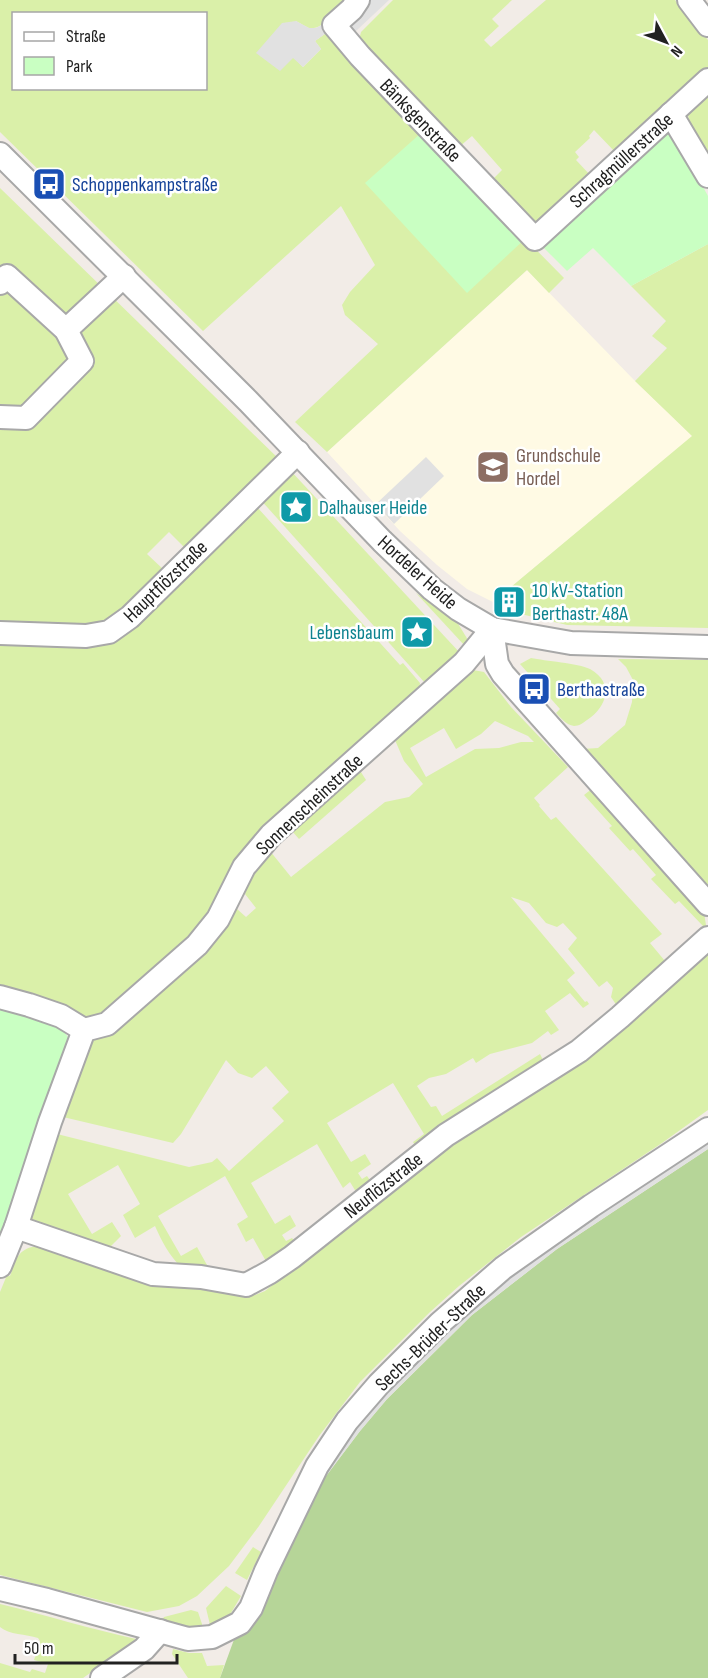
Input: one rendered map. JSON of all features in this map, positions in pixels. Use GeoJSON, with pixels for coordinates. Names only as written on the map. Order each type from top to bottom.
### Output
{"type":"FeatureCollection","features":[{"type":"Feature","properties":{"kind":"street","name":"Bänksgenstraße"},"geometry":{"type":"LineString","coordinates":[[358,0],[352,9],[334,25],[360,56],[535,239]]}},
{"type":"Feature","properties":{"kind":"street"},"geometry":{"type":"LineString","coordinates":[[689,0],[708,25]]}},
{"type":"Feature","properties":{"kind":"street","name":"Schragmüllerstraße"},"geometry":{"type":"LineString","coordinates":[[535,239],[708,81]]}},
{"type":"Feature","properties":{"kind":"street"},"geometry":{"type":"LineString","coordinates":[[671,114],[708,176]]}},
{"type":"Feature","properties":{"kind":"street","name":"Hordeler Heide"},"geometry":{"type":"LineString","coordinates":[[0,154],[124,276],[432,590],[492,629]]}},
{"type":"Feature","properties":{"kind":"street"},"geometry":{"type":"LineString","coordinates":[[0,283],[7,276],[66,330],[82,361],[26,418],[0,417]]}},
{"type":"Feature","properties":{"kind":"street"},"geometry":{"type":"LineString","coordinates":[[66,330],[124,276]]}},
{"type":"Feature","properties":{"kind":"street","name":"Hauptflözstraße"},"geometry":{"type":"LineString","coordinates":[[0,633],[86,636],[109,632],[130,617],[298,452]]}},
{"type":"Feature","properties":{"kind":"street"},"geometry":{"type":"LineString","coordinates":[[708,646],[571,643],[492,629],[497,664],[503,674],[708,904]]}},
{"type":"Feature","properties":{"kind":"street","name":"Sonnenscheinstraße"},"geometry":{"type":"LineString","coordinates":[[84,1030],[107,1024],[197,945],[218,919],[244,867],[271,835],[464,663],[492,629]]}},
{"type":"Feature","properties":{"kind":"street","name":"Neuflözstraße"},"geometry":{"type":"LineString","coordinates":[[16,1227],[153,1274],[201,1277],[246,1285],[292,1257],[446,1135],[579,1051],[708,938]]}},
{"type":"Feature","properties":{"kind":"street"},"geometry":{"type":"LineString","coordinates":[[0,997],[61,1017],[84,1030],[16,1227],[0,1266]]}},
{"type":"Feature","properties":{"kind":"street","name":"Sechs-Brüder-Straße"},"geometry":{"type":"LineString","coordinates":[[160,1631],[188,1639],[212,1637],[240,1623],[251,1608],[266,1571],[317,1466],[347,1420],[379,1384],[441,1323],[503,1268],[591,1206],[708,1129]]}},
{"type":"Feature","properties":{"kind":"street"},"geometry":{"type":"LineString","coordinates":[[0,1589],[160,1631],[144,1649],[102,1678]]}},
{"type":"Feature","properties":{"kind":"shaded area"},"geometry":{"type":"Polygon","coordinates":[[[347,0],[389,0],[341,45],[329,31],[315,41],[321,49],[303,67],[293,58],[280,71],[256,53],[282,23],[296,21],[309,28],[316,28],[347,0]]]}},
{"type":"Feature","properties":{"kind":"shaded area"},"geometry":{"type":"Polygon","coordinates":[[[527,270],[635,381],[693,436],[493,602],[467,589],[437,565],[400,531],[327,452],[527,270]]]}},
{"type":"Feature","properties":{"kind":"shaded area"},"geometry":{"type":"Polygon","coordinates":[[[426,457],[444,476],[394,524],[376,504],[426,457]]]}},
{"type":"Feature","properties":{"kind":"shaded area"},"geometry":{"type":"Polygon","coordinates":[[[708,1133],[708,1149],[557,1249],[472,1315],[387,1399],[317,1488],[317,1466],[440,1323],[708,1133]]]}},
{"type":"Feature","properties":{"kind":"green space"},"geometry":{"type":"Polygon","coordinates":[[[0,0],[347,0],[319,26],[309,28],[296,21],[293,57],[303,67],[321,49],[315,41],[329,31],[421,133],[564,278],[549,293],[527,270],[327,452],[295,422],[378,344],[345,315],[342,305],[350,292],[375,265],[341,206],[203,331],[0,132],[0,0]]]}},
{"type":"Feature","properties":{"kind":"green space"},"geometry":{"type":"Polygon","coordinates":[[[393,0],[512,0],[492,19],[499,26],[484,40],[491,47],[546,0],[675,0],[708,40],[708,68],[616,153],[594,130],[590,138],[575,152],[579,157],[576,160],[591,176],[536,224],[528,222],[489,183],[502,170],[472,136],[459,147],[359,40],[361,32],[393,0]]]}},
{"type":"Feature","properties":{"kind":"green space"},"geometry":{"type":"Polygon","coordinates":[[[708,94],[708,158],[690,127],[688,115],[708,94]]]}},
{"type":"Feature","properties":{"kind":"green space"},"geometry":{"type":"Polygon","coordinates":[[[670,127],[708,196],[708,244],[631,286],[593,248],[567,271],[542,246],[670,127]]]}},
{"type":"Feature","properties":{"kind":"green space"},"geometry":{"type":"Polygon","coordinates":[[[421,133],[526,238],[467,293],[365,183],[421,133]]]}},
{"type":"Feature","properties":{"kind":"green space"},"geometry":{"type":"Polygon","coordinates":[[[0,188],[281,461],[187,550],[169,532],[147,554],[164,570],[120,614],[96,627],[0,624],[0,188]]]}},
{"type":"Feature","properties":{"kind":"green space"},"geometry":{"type":"Polygon","coordinates":[[[708,244],[708,628],[567,625],[525,615],[493,602],[692,436],[635,381],[667,348],[652,336],[666,321],[631,286],[708,244]]]}},
{"type":"Feature","properties":{"kind":"green space"},"geometry":{"type":"Polygon","coordinates":[[[290,470],[460,653],[426,684],[259,498],[290,470]]]}},
{"type":"Feature","properties":{"kind":"green space"},"geometry":{"type":"Polygon","coordinates":[[[257,507],[400,665],[403,663],[420,683],[419,691],[258,836],[209,919],[110,1010],[86,1018],[0,992],[0,643],[105,644],[257,507]]]}},
{"type":"Feature","properties":{"kind":"green space"},"geometry":{"type":"Polygon","coordinates":[[[416,593],[457,622],[468,640],[465,646],[416,593]]]}},
{"type":"Feature","properties":{"kind":"green space"},"geometry":{"type":"Polygon","coordinates":[[[531,658],[578,665],[598,675],[605,688],[603,702],[599,709],[579,725],[566,723],[556,713],[560,709],[520,664],[531,658]]]}},
{"type":"Feature","properties":{"kind":"green space"},"geometry":{"type":"Polygon","coordinates":[[[618,659],[708,660],[708,888],[582,749],[598,748],[625,725],[632,702],[633,680],[626,667],[618,659]]]}},
{"type":"Feature","properties":{"kind":"green space"},"geometry":{"type":"Polygon","coordinates":[[[473,670],[484,672],[511,707],[568,767],[534,798],[539,806],[551,820],[556,817],[662,934],[650,943],[665,961],[672,957],[617,1006],[611,997],[613,988],[607,981],[599,987],[568,949],[577,938],[563,923],[557,927],[546,923],[529,903],[511,897],[575,973],[567,980],[589,1004],[583,1008],[570,993],[545,1011],[559,1030],[551,1035],[548,1031],[532,1043],[490,1054],[476,1063],[473,1058],[446,1074],[429,1078],[417,1086],[431,1107],[436,1106],[442,1116],[540,1054],[545,1064],[416,1147],[413,1142],[424,1134],[393,1083],[327,1123],[351,1162],[365,1154],[371,1164],[358,1173],[362,1179],[367,1176],[372,1183],[358,1195],[350,1182],[343,1188],[317,1144],[251,1183],[275,1224],[290,1215],[296,1226],[282,1235],[286,1241],[292,1238],[296,1243],[267,1263],[253,1238],[246,1242],[237,1224],[248,1217],[225,1176],[158,1216],[181,1256],[197,1247],[207,1265],[181,1267],[166,1248],[155,1226],[135,1238],[123,1215],[140,1204],[118,1165],[68,1194],[92,1234],[112,1222],[121,1236],[108,1249],[37,1225],[31,1218],[32,1211],[57,1134],[189,1167],[212,1162],[217,1158],[229,1171],[284,1121],[272,1108],[289,1092],[266,1066],[252,1078],[238,1073],[226,1060],[181,1134],[173,1143],[63,1117],[90,1039],[203,954],[237,909],[246,917],[256,908],[245,894],[251,876],[270,851],[291,877],[385,802],[409,797],[423,784],[404,761],[395,740],[473,670]],[[495,721],[481,734],[456,749],[444,728],[410,748],[426,777],[475,749],[499,748],[521,742],[534,742],[528,736],[495,721]]]}},
{"type":"Feature","properties":{"kind":"green space"},"geometry":{"type":"Polygon","coordinates":[[[359,769],[366,780],[299,839],[292,831],[359,769]]]}},
{"type":"Feature","properties":{"kind":"green space"},"geometry":{"type":"Polygon","coordinates":[[[593,788],[704,913],[706,925],[679,952],[677,950],[703,926],[679,901],[675,904],[651,879],[656,875],[633,849],[630,851],[609,828],[612,826],[584,795],[593,788]]]}},
{"type":"Feature","properties":{"kind":"green space"},"geometry":{"type":"Polygon","coordinates":[[[708,949],[708,1110],[521,1237],[430,1312],[360,1382],[319,1436],[259,1526],[229,1566],[197,1596],[179,1606],[147,1612],[0,1575],[0,1292],[7,1275],[10,1276],[22,1252],[38,1246],[182,1285],[240,1294],[255,1295],[265,1291],[371,1205],[708,949]]]}},
{"type":"Feature","properties":{"kind":"green space"},"geometry":{"type":"Polygon","coordinates":[[[0,1005],[58,1024],[68,1037],[0,1242],[0,1005]]]}},
{"type":"Feature","properties":{"kind":"green space"},"geometry":{"type":"Polygon","coordinates":[[[708,1149],[708,1678],[220,1678],[240,1623],[286,1546],[317,1488],[387,1399],[472,1315],[557,1249],[708,1149]]]}},
{"type":"Feature","properties":{"kind":"green space"},"geometry":{"type":"Polygon","coordinates":[[[253,1547],[261,1552],[247,1580],[235,1573],[253,1547]]]}},
{"type":"Feature","properties":{"kind":"green space"},"geometry":{"type":"Polygon","coordinates":[[[226,1586],[241,1596],[228,1618],[211,1629],[206,1608],[226,1586]]]}},
{"type":"Feature","properties":{"kind":"green space"},"geometry":{"type":"Polygon","coordinates":[[[0,1604],[136,1639],[128,1649],[83,1678],[0,1678],[0,1663],[30,1672],[32,1669],[45,1673],[48,1664],[34,1660],[40,1641],[38,1638],[13,1633],[0,1627],[0,1604]]]}},
{"type":"Feature","properties":{"kind":"green space"},"geometry":{"type":"Polygon","coordinates":[[[191,1610],[198,1612],[202,1629],[161,1622],[164,1617],[191,1610]]]}},
{"type":"Feature","properties":{"kind":"green space"},"geometry":{"type":"Polygon","coordinates":[[[173,1649],[202,1653],[207,1666],[224,1665],[220,1678],[188,1678],[172,1654],[173,1649]]]}},
{"type":"Feature","properties":{"kind":"place","name":"Schoppenkampstraße"},"geometry":{"type":"Point","coordinates":[49,184]}},
{"type":"Feature","properties":{"kind":"place","name":"Grundschule Hordel"},"geometry":{"type":"Point","coordinates":[493,467]}},
{"type":"Feature","properties":{"kind":"place","name":"Dalhauser Heide"},"geometry":{"type":"Point","coordinates":[296,507]}},
{"type":"Feature","properties":{"kind":"place","name":"10 kV-Station Berthastr. 48A"},"geometry":{"type":"Point","coordinates":[509,602]}},
{"type":"Feature","properties":{"kind":"place","name":"Lebensbaum"},"geometry":{"type":"Point","coordinates":[417,632]}},
{"type":"Feature","properties":{"kind":"place","name":"Berthastraße"},"geometry":{"type":"Point","coordinates":[534,689]}}]}
